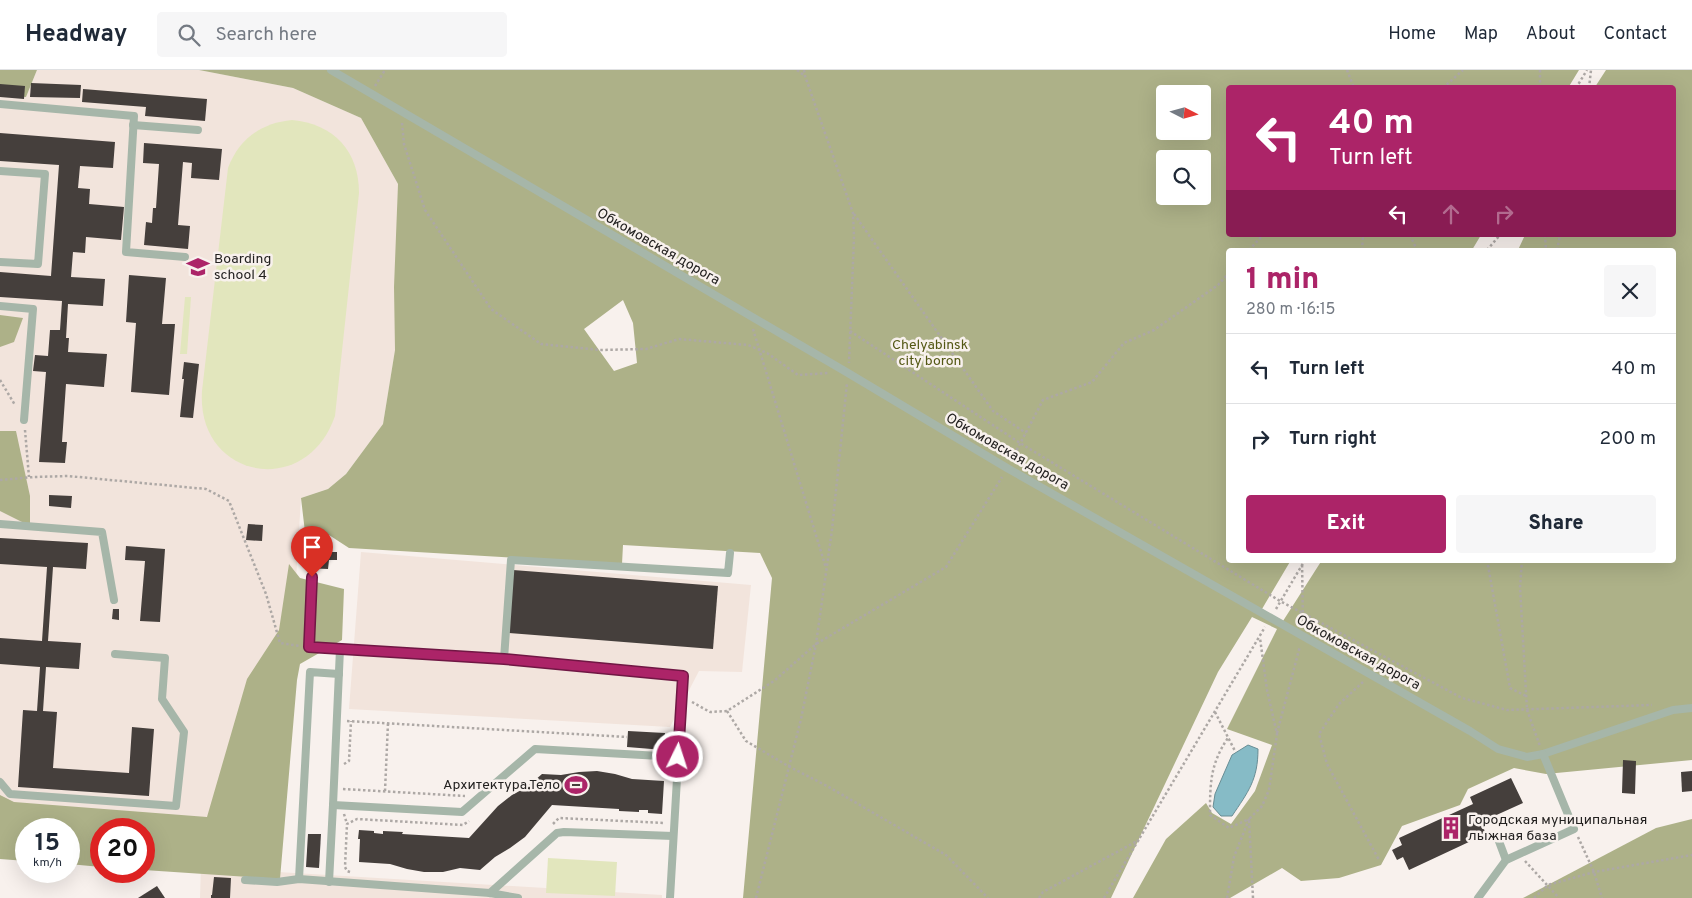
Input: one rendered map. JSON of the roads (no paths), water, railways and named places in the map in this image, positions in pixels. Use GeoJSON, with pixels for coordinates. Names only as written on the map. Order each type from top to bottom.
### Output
{"type":"FeatureCollection","features":[{"type":"Feature","properties":{"kind":"lane","name":"Обкомовская дорога"},"geometry":{"type":"LineString","coordinates":[[331,70],[1007,468],[1498,748],[1527,757],[1543,754],[1673,710],[1692,708]]}},
{"type":"Feature","properties":{"kind":"lane"},"geometry":{"type":"LineString","coordinates":[[0,104],[134,116],[126,252],[185,257]]}},
{"type":"Feature","properties":{"kind":"lane"},"geometry":{"type":"LineString","coordinates":[[133,125],[198,130]]}},
{"type":"Feature","properties":{"kind":"lane"},"geometry":{"type":"LineString","coordinates":[[0,170],[45,174],[38,264],[0,262]]}},
{"type":"Feature","properties":{"kind":"lane"},"geometry":{"type":"LineString","coordinates":[[0,306],[33,309],[24,420]]}},
{"type":"Feature","properties":{"kind":"lane"},"geometry":{"type":"LineString","coordinates":[[0,524],[102,532],[114,600]]}},
{"type":"Feature","properties":{"kind":"lane"},"geometry":{"type":"LineString","coordinates":[[504,659],[511,560],[728,574],[730,554]]}},
{"type":"Feature","properties":{"kind":"lane"},"geometry":{"type":"LineString","coordinates":[[312,577],[309,647],[504,659],[683,676],[670,898]]}},
{"type":"Feature","properties":{"kind":"lane"},"geometry":{"type":"LineString","coordinates":[[329,882],[340,649]]}},
{"type":"Feature","properties":{"kind":"lane"},"geometry":{"type":"LineString","coordinates":[[0,782],[10,794],[176,806],[184,732],[162,699],[165,658],[115,654]]}},
{"type":"Feature","properties":{"kind":"lane"},"geometry":{"type":"LineString","coordinates":[[299,879],[310,672],[339,674]]}},
{"type":"Feature","properties":{"kind":"lane"},"geometry":{"type":"LineString","coordinates":[[333,805],[462,812],[535,749],[678,757]]}},
{"type":"Feature","properties":{"kind":"lane"},"geometry":{"type":"LineString","coordinates":[[1478,898],[1506,860],[1574,828],[1543,754]]}},
{"type":"Feature","properties":{"kind":"lane"},"geometry":{"type":"LineString","coordinates":[[490,893],[557,833],[673,836]]}},
{"type":"Feature","properties":{"kind":"lane"},"geometry":{"type":"LineString","coordinates":[[1497,836],[1506,860]]}},
{"type":"Feature","properties":{"kind":"lane"},"geometry":{"type":"LineString","coordinates":[[245,880],[277,882],[299,879],[490,893],[518,898]]}},
{"type":"Feature","properties":{"kind":"water"},"geometry":{"type":"Polygon","coordinates":[[[1248,745],[1258,749],[1258,760],[1251,785],[1232,816],[1221,816],[1213,807],[1215,794],[1232,755],[1248,745]]]}},
{"type":"Feature","properties":{"kind":"place","name":"Boarding school 4"},"geometry":{"type":"Point","coordinates":[198,267]}},
{"type":"Feature","properties":{"kind":"place","name":"Архитектура.Тело"},"geometry":{"type":"Point","coordinates":[576,785]}},
{"type":"Feature","properties":{"kind":"place","name":"Городская муниципальная лыжная база"},"geometry":{"type":"Point","coordinates":[1451,828]}},
{"type":"Feature","properties":{"kind":"park label","name":"Chelyabinsk city boron"},"geometry":{"type":"Point","coordinates":[930,354]}}]}
